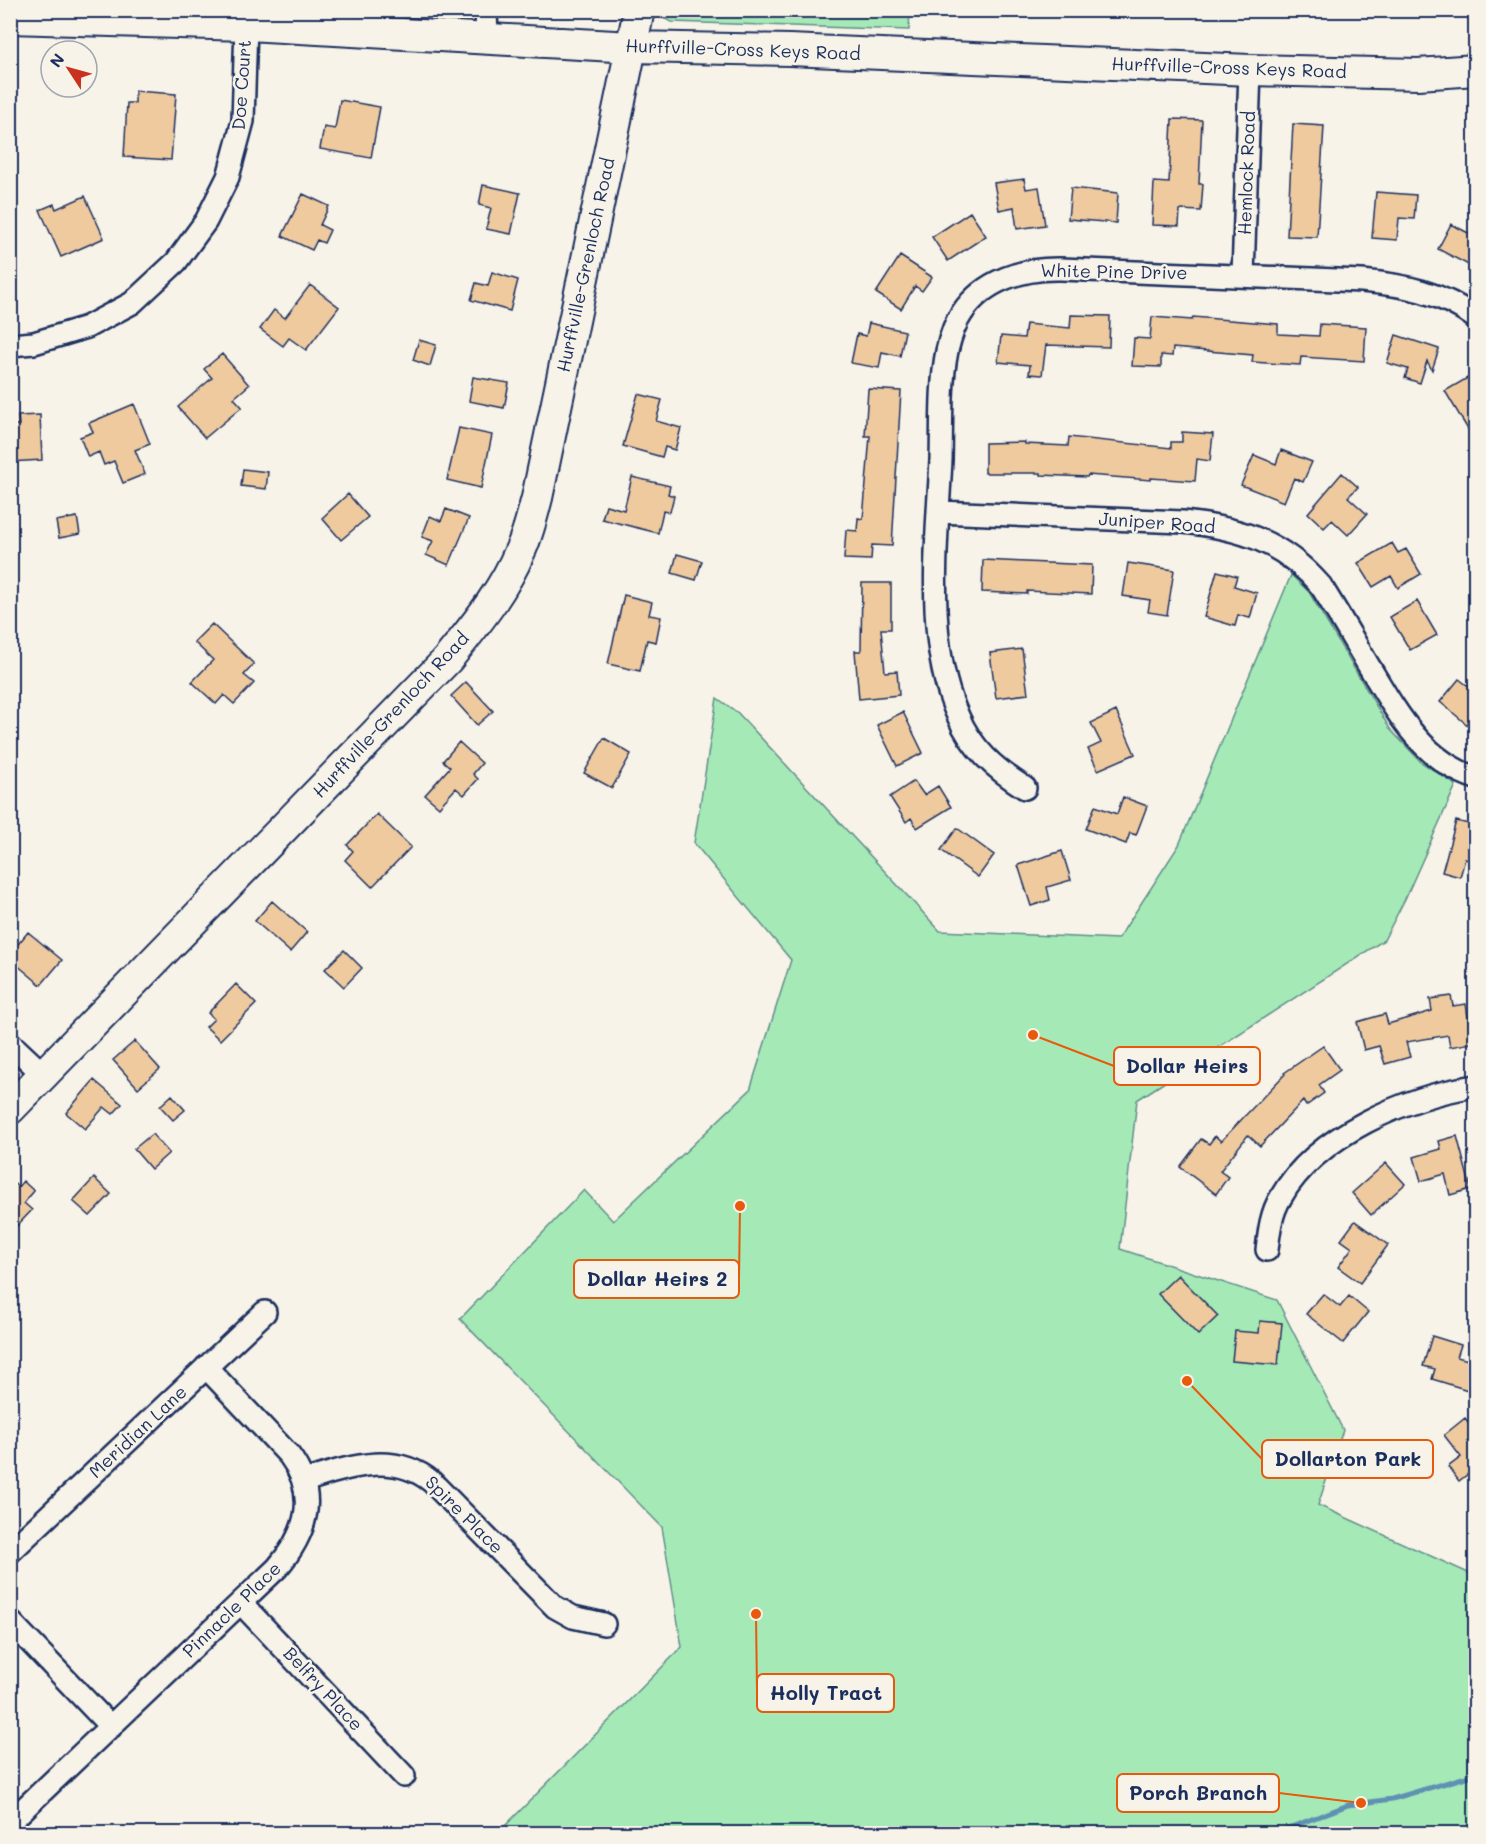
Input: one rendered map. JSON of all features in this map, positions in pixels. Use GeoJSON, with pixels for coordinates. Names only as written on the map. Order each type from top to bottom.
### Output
{"type":"FeatureCollection","features":[{"type":"Feature","properties":{"kind":"main road","name":"Hurffville-Grenloch Road"},"geometry":{"type":"LineString","coordinates":[[10,1109],[448,659],[485,614],[507,578],[521,550],[537,498],[639,10]]}},
{"type":"Feature","properties":{"kind":"main road","name":"Hurffville-Cross Keys Road"},"geometry":{"type":"LineString","coordinates":[[10,18],[247,18],[486,25],[632,47],[789,50],[1250,70],[1418,74],[1476,70]]}},
{"type":"Feature","properties":{"kind":"street","name":"Doe Court"},"geometry":{"type":"LineString","coordinates":[[10,345],[34,343],[87,327],[132,303],[176,262],[206,221],[228,177],[243,121],[247,18]]}},
{"type":"Feature","properties":{"kind":"street","name":"Hemlock Road"},"geometry":{"type":"LineString","coordinates":[[1243,275],[1250,70]]}},
{"type":"Feature","properties":{"kind":"street","name":"White Pine Drive"},"geometry":{"type":"LineString","coordinates":[[1025,788],[1002,774],[986,760],[975,747],[958,718],[941,660],[936,618],[938,512],[947,351],[954,327],[962,313],[978,295],[1013,274],[1042,268],[1362,280],[1416,288],[1447,299],[1476,318]]}},
{"type":"Feature","properties":{"kind":"street","name":"Juniper Road"},"geometry":{"type":"LineString","coordinates":[[938,512],[1183,522],[1222,527],[1258,538],[1287,555],[1321,586],[1398,714],[1421,744],[1454,768],[1476,778]]}},
{"type":"Feature","properties":{"kind":"street"},"geometry":{"type":"LineString","coordinates":[[10,1042],[44,1075]]}},
{"type":"Feature","properties":{"kind":"street"},"geometry":{"type":"LineString","coordinates":[[1267,1250],[1273,1215],[1280,1197],[1302,1168],[1318,1155],[1351,1131],[1402,1106],[1427,1097],[1476,1086]]}},
{"type":"Feature","properties":{"kind":"street","name":"Meridian Lane"},"geometry":{"type":"LineString","coordinates":[[10,1552],[265,1312]]}},
{"type":"Feature","properties":{"kind":"street","name":"Pinnacle Place"},"geometry":{"type":"LineString","coordinates":[[10,1822],[277,1568],[297,1541],[305,1509],[304,1481],[289,1455],[206,1367]]}},
{"type":"Feature","properties":{"kind":"street","name":"Spire Place"},"geometry":{"type":"LineString","coordinates":[[304,1481],[349,1468],[379,1463],[401,1466],[420,1473],[432,1482],[555,1607],[566,1614],[604,1624]]}},
{"type":"Feature","properties":{"kind":"street","name":"Belfry Place"},"geometry":{"type":"LineString","coordinates":[[241,1603],[404,1776]]}},
{"type":"Feature","properties":{"kind":"street"},"geometry":{"type":"LineString","coordinates":[[10,1620],[111,1727]]}},
{"type":"Feature","properties":{"kind":"green space"},"geometry":{"type":"Polygon","coordinates":[[[657,11],[910,11],[909,30],[672,22],[658,16],[657,11]]]}},
{"type":"Feature","properties":{"kind":"green space"},"geometry":{"type":"Polygon","coordinates":[[[1291,575],[1309,592],[1390,729],[1421,762],[1456,785],[1384,940],[1137,1100],[1120,1249],[1277,1300],[1343,1430],[1318,1505],[1475,1576],[1475,1833],[505,1833],[501,1830],[682,1647],[662,1527],[460,1319],[584,1190],[613,1221],[750,1090],[791,960],[694,843],[717,698],[738,713],[940,931],[1118,939],[1179,845],[1291,575]]]}},
{"type":"Feature","properties":{"kind":"building"},"geometry":{"type":"Polygon","coordinates":[[[135,91],[176,94],[171,160],[124,157],[127,103],[135,103],[135,91]]]}},
{"type":"Feature","properties":{"kind":"building"},"geometry":{"type":"Polygon","coordinates":[[[340,100],[380,107],[371,158],[320,149],[324,127],[335,129],[340,100]]]}},
{"type":"Feature","properties":{"kind":"building"},"geometry":{"type":"Polygon","coordinates":[[[1172,119],[1202,120],[1199,184],[1203,184],[1201,211],[1180,210],[1179,226],[1152,225],[1154,182],[1169,183],[1172,119]]]}},
{"type":"Feature","properties":{"kind":"building"},"geometry":{"type":"Polygon","coordinates":[[[1293,124],[1324,126],[1317,237],[1287,236],[1293,124]]]}},
{"type":"Feature","properties":{"kind":"building"},"geometry":{"type":"Polygon","coordinates":[[[1024,179],[1026,189],[1039,187],[1045,225],[1017,229],[1014,207],[999,210],[994,183],[1024,179]]]}},
{"type":"Feature","properties":{"kind":"building"},"geometry":{"type":"Polygon","coordinates":[[[483,185],[520,193],[511,234],[486,229],[491,208],[479,205],[483,185]]]}},
{"type":"Feature","properties":{"kind":"building"},"geometry":{"type":"Polygon","coordinates":[[[1071,188],[1118,193],[1116,223],[1068,219],[1071,188]]]}},
{"type":"Feature","properties":{"kind":"building"},"geometry":{"type":"Polygon","coordinates":[[[1376,192],[1416,195],[1414,219],[1399,218],[1397,240],[1372,238],[1376,192]]]}},
{"type":"Feature","properties":{"kind":"building"},"geometry":{"type":"Polygon","coordinates":[[[303,194],[329,206],[320,225],[330,230],[324,243],[317,240],[312,250],[282,236],[303,194]]]}},
{"type":"Feature","properties":{"kind":"building"},"geometry":{"type":"Polygon","coordinates":[[[85,196],[104,238],[61,257],[40,210],[54,204],[56,209],[85,196]]]}},
{"type":"Feature","properties":{"kind":"building"},"geometry":{"type":"Polygon","coordinates":[[[970,212],[986,236],[948,261],[932,237],[970,212]]]}},
{"type":"Feature","properties":{"kind":"building"},"geometry":{"type":"Polygon","coordinates":[[[1451,224],[1476,237],[1476,269],[1438,249],[1451,224]]]}},
{"type":"Feature","properties":{"kind":"building"},"geometry":{"type":"Polygon","coordinates":[[[900,256],[932,277],[922,291],[915,286],[901,309],[876,293],[900,256]]]}},
{"type":"Feature","properties":{"kind":"building"},"geometry":{"type":"Polygon","coordinates":[[[492,272],[518,280],[510,311],[471,300],[476,283],[488,286],[492,272]]]}},
{"type":"Feature","properties":{"kind":"building"},"geometry":{"type":"Polygon","coordinates":[[[310,285],[339,307],[306,350],[289,338],[283,346],[260,329],[274,310],[285,318],[310,285]]]}},
{"type":"Feature","properties":{"kind":"building"},"geometry":{"type":"Polygon","coordinates":[[[1071,315],[1110,316],[1109,347],[1046,345],[1042,375],[1029,374],[1030,365],[998,362],[1001,336],[1024,338],[1026,324],[1070,328],[1071,315]]]}},
{"type":"Feature","properties":{"kind":"building"},"geometry":{"type":"Polygon","coordinates":[[[1152,317],[1192,320],[1193,317],[1278,324],[1278,334],[1319,336],[1320,324],[1366,327],[1364,361],[1301,357],[1300,365],[1252,362],[1253,355],[1173,348],[1172,356],[1161,355],[1161,367],[1132,366],[1134,338],[1150,339],[1152,317]]]}},
{"type":"Feature","properties":{"kind":"building"},"geometry":{"type":"Polygon","coordinates":[[[869,323],[905,331],[900,356],[882,352],[879,368],[851,363],[857,334],[866,336],[869,323]]]}},
{"type":"Feature","properties":{"kind":"building"},"geometry":{"type":"Polygon","coordinates":[[[1396,335],[1439,349],[1432,370],[1427,361],[1420,383],[1405,378],[1408,369],[1387,363],[1396,335]]]}},
{"type":"Feature","properties":{"kind":"building"},"geometry":{"type":"Polygon","coordinates":[[[419,340],[436,345],[430,366],[413,360],[419,340]]]}},
{"type":"Feature","properties":{"kind":"building"},"geometry":{"type":"Polygon","coordinates":[[[222,354],[249,385],[234,398],[242,407],[205,438],[178,407],[212,378],[204,369],[222,354]]]}},
{"type":"Feature","properties":{"kind":"building"},"geometry":{"type":"Polygon","coordinates":[[[1476,373],[1476,443],[1445,391],[1476,373]]]}},
{"type":"Feature","properties":{"kind":"building"},"geometry":{"type":"Polygon","coordinates":[[[473,377],[509,383],[504,408],[469,401],[473,377]]]}},
{"type":"Feature","properties":{"kind":"building"},"geometry":{"type":"Polygon","coordinates":[[[868,389],[901,391],[892,546],[872,545],[871,560],[844,559],[846,530],[857,531],[858,518],[863,519],[870,436],[865,436],[868,389]]]}},
{"type":"Feature","properties":{"kind":"building"},"geometry":{"type":"Polygon","coordinates":[[[638,394],[662,400],[656,421],[681,428],[675,450],[665,447],[662,457],[623,446],[638,394]]]}},
{"type":"Feature","properties":{"kind":"building"},"geometry":{"type":"Polygon","coordinates":[[[134,404],[150,444],[135,450],[145,474],[123,483],[114,461],[104,465],[99,452],[88,457],[80,437],[93,432],[89,423],[134,404]]]}},
{"type":"Feature","properties":{"kind":"building"},"geometry":{"type":"Polygon","coordinates":[[[40,415],[42,460],[10,462],[10,425],[19,425],[18,416],[40,415]]]}},
{"type":"Feature","properties":{"kind":"building"},"geometry":{"type":"Polygon","coordinates":[[[459,428],[492,435],[481,488],[447,480],[459,428]]]}},
{"type":"Feature","properties":{"kind":"building"},"geometry":{"type":"Polygon","coordinates":[[[1182,432],[1213,434],[1210,461],[1197,459],[1195,481],[1088,475],[1087,477],[1041,475],[1041,473],[985,473],[985,443],[1025,442],[1025,444],[1068,446],[1069,437],[1171,448],[1171,442],[1182,442],[1182,432]]]}},
{"type":"Feature","properties":{"kind":"building"},"geometry":{"type":"Polygon","coordinates":[[[1281,450],[1312,462],[1303,482],[1294,478],[1284,502],[1241,485],[1254,455],[1276,464],[1281,450]]]}},
{"type":"Feature","properties":{"kind":"building"},"geometry":{"type":"Polygon","coordinates":[[[243,469],[268,472],[266,489],[241,486],[243,469]]]}},
{"type":"Feature","properties":{"kind":"building"},"geometry":{"type":"Polygon","coordinates":[[[1342,473],[1358,487],[1348,497],[1367,514],[1348,535],[1332,520],[1324,528],[1308,513],[1342,473]]]}},
{"type":"Feature","properties":{"kind":"building"},"geometry":{"type":"Polygon","coordinates":[[[632,477],[670,486],[668,494],[674,496],[670,512],[663,511],[658,533],[602,519],[606,505],[624,510],[632,477]]]}},
{"type":"Feature","properties":{"kind":"building"},"geometry":{"type":"Polygon","coordinates":[[[348,494],[368,517],[341,540],[322,518],[348,494]]]}},
{"type":"Feature","properties":{"kind":"building"},"geometry":{"type":"Polygon","coordinates":[[[446,509],[469,518],[449,565],[426,555],[433,541],[422,537],[430,516],[441,521],[446,509]]]}},
{"type":"Feature","properties":{"kind":"building"},"geometry":{"type":"Polygon","coordinates":[[[77,517],[80,534],[59,538],[56,521],[77,517]]]}},
{"type":"Feature","properties":{"kind":"building"},"geometry":{"type":"Polygon","coordinates":[[[1392,543],[1398,553],[1406,549],[1421,574],[1398,588],[1391,576],[1373,587],[1358,563],[1392,543]]]}},
{"type":"Feature","properties":{"kind":"building"},"geometry":{"type":"Polygon","coordinates":[[[677,554],[702,561],[696,580],[672,573],[677,554]]]}},
{"type":"Feature","properties":{"kind":"building"},"geometry":{"type":"Polygon","coordinates":[[[983,560],[1092,565],[1091,594],[1027,591],[1027,594],[982,592],[983,560]]]}},
{"type":"Feature","properties":{"kind":"building"},"geometry":{"type":"Polygon","coordinates":[[[1128,563],[1174,570],[1167,615],[1148,612],[1150,600],[1123,596],[1128,563]]]}},
{"type":"Feature","properties":{"kind":"building"},"geometry":{"type":"Polygon","coordinates":[[[1217,571],[1237,576],[1234,586],[1257,593],[1250,618],[1238,615],[1235,626],[1204,617],[1217,571]]]}},
{"type":"Feature","properties":{"kind":"building"},"geometry":{"type":"Polygon","coordinates":[[[862,583],[891,583],[891,629],[881,629],[885,672],[897,671],[899,695],[859,699],[855,651],[861,651],[862,583]]]}},
{"type":"Feature","properties":{"kind":"building"},"geometry":{"type":"Polygon","coordinates":[[[624,595],[652,602],[649,615],[661,617],[656,642],[647,640],[640,671],[608,664],[624,595]]]}},
{"type":"Feature","properties":{"kind":"building"},"geometry":{"type":"Polygon","coordinates":[[[1417,601],[1437,635],[1410,650],[1390,617],[1417,601]]]}},
{"type":"Feature","properties":{"kind":"building"},"geometry":{"type":"Polygon","coordinates":[[[212,624],[254,664],[244,675],[254,683],[234,704],[224,695],[216,704],[192,682],[213,660],[194,642],[212,624]]]}},
{"type":"Feature","properties":{"kind":"building"},"geometry":{"type":"Polygon","coordinates":[[[1022,649],[1028,694],[996,698],[990,653],[1022,649]]]}},
{"type":"Feature","properties":{"kind":"building"},"geometry":{"type":"Polygon","coordinates":[[[1459,679],[1476,692],[1476,732],[1440,702],[1459,679]]]}},
{"type":"Feature","properties":{"kind":"building"},"geometry":{"type":"Polygon","coordinates":[[[466,682],[493,711],[477,725],[451,696],[466,682]]]}},
{"type":"Feature","properties":{"kind":"building"},"geometry":{"type":"Polygon","coordinates":[[[1116,711],[1135,754],[1098,770],[1088,749],[1101,743],[1091,723],[1116,711]]]}},
{"type":"Feature","properties":{"kind":"building"},"geometry":{"type":"Polygon","coordinates":[[[903,712],[923,753],[897,766],[877,725],[903,712]]]}},
{"type":"Feature","properties":{"kind":"building"},"geometry":{"type":"Polygon","coordinates":[[[604,738],[631,754],[612,788],[584,773],[604,738]]]}},
{"type":"Feature","properties":{"kind":"building"},"geometry":{"type":"Polygon","coordinates":[[[459,742],[482,763],[473,774],[478,779],[464,795],[456,788],[439,807],[425,795],[450,767],[443,761],[459,742]]]}},
{"type":"Feature","properties":{"kind":"building"},"geometry":{"type":"Polygon","coordinates":[[[914,781],[924,795],[938,786],[951,807],[917,828],[911,818],[906,822],[890,797],[914,781]]]}},
{"type":"Feature","properties":{"kind":"building"},"geometry":{"type":"Polygon","coordinates":[[[1123,797],[1147,806],[1136,835],[1130,833],[1126,844],[1086,829],[1095,806],[1117,814],[1123,797]]]}},
{"type":"Feature","properties":{"kind":"building"},"geometry":{"type":"Polygon","coordinates":[[[377,814],[411,847],[372,887],[345,860],[353,851],[347,845],[377,814]]]}},
{"type":"Feature","properties":{"kind":"building"},"geometry":{"type":"Polygon","coordinates":[[[1456,821],[1473,825],[1471,833],[1476,834],[1476,862],[1465,859],[1460,877],[1442,872],[1456,821]]]}},
{"type":"Feature","properties":{"kind":"building"},"geometry":{"type":"Polygon","coordinates":[[[957,828],[994,855],[978,877],[941,850],[957,828]]]}},
{"type":"Feature","properties":{"kind":"building"},"geometry":{"type":"Polygon","coordinates":[[[1062,851],[1071,880],[1047,887],[1050,900],[1031,906],[1018,865],[1062,851]]]}},
{"type":"Feature","properties":{"kind":"building"},"geometry":{"type":"Polygon","coordinates":[[[272,901],[307,932],[290,952],[255,921],[272,901]]]}},
{"type":"Feature","properties":{"kind":"building"},"geometry":{"type":"Polygon","coordinates":[[[28,932],[62,960],[41,985],[10,959],[10,954],[28,932]]]}},
{"type":"Feature","properties":{"kind":"building"},"geometry":{"type":"Polygon","coordinates":[[[344,950],[362,968],[344,987],[325,969],[344,950]]]}},
{"type":"Feature","properties":{"kind":"building"},"geometry":{"type":"Polygon","coordinates":[[[236,984],[256,1004],[220,1040],[206,1027],[214,1019],[208,1013],[236,984]]]}},
{"type":"Feature","properties":{"kind":"building"},"geometry":{"type":"Polygon","coordinates":[[[1451,996],[1453,1006],[1466,1004],[1472,1043],[1450,1047],[1448,1035],[1406,1042],[1410,1057],[1385,1064],[1379,1046],[1364,1050],[1357,1022],[1385,1014],[1388,1024],[1432,1011],[1430,999],[1451,996]]]}},
{"type":"Feature","properties":{"kind":"building"},"geometry":{"type":"Polygon","coordinates":[[[135,1041],[160,1069],[138,1088],[113,1060],[135,1041]]]}},
{"type":"Feature","properties":{"kind":"building"},"geometry":{"type":"Polygon","coordinates":[[[1323,1046],[1340,1070],[1319,1085],[1324,1093],[1306,1106],[1303,1101],[1260,1146],[1248,1135],[1220,1171],[1228,1177],[1216,1194],[1180,1167],[1201,1139],[1209,1144],[1215,1136],[1221,1141],[1284,1073],[1323,1046]]]}},
{"type":"Feature","properties":{"kind":"building"},"geometry":{"type":"Polygon","coordinates":[[[94,1080],[122,1104],[113,1114],[104,1107],[85,1129],[66,1113],[94,1080]]]}},
{"type":"Feature","properties":{"kind":"building"},"geometry":{"type":"Polygon","coordinates":[[[172,1095],[185,1110],[173,1120],[160,1106],[172,1095]]]}},
{"type":"Feature","properties":{"kind":"building"},"geometry":{"type":"Polygon","coordinates":[[[152,1134],[169,1153],[151,1169],[134,1149],[152,1134]]]}},
{"type":"Feature","properties":{"kind":"building"},"geometry":{"type":"Polygon","coordinates":[[[1457,1136],[1471,1189],[1450,1195],[1445,1174],[1421,1181],[1414,1157],[1441,1149],[1439,1141],[1457,1136]]]}},
{"type":"Feature","properties":{"kind":"building"},"geometry":{"type":"Polygon","coordinates":[[[1386,1163],[1405,1184],[1371,1215],[1352,1193],[1386,1163]]]}},
{"type":"Feature","properties":{"kind":"building"},"geometry":{"type":"Polygon","coordinates":[[[94,1178],[111,1194],[90,1216],[73,1201],[94,1178]]]}},
{"type":"Feature","properties":{"kind":"building"},"geometry":{"type":"Polygon","coordinates":[[[10,1180],[18,1187],[23,1181],[34,1191],[24,1203],[32,1210],[10,1233],[10,1180]]]}},
{"type":"Feature","properties":{"kind":"building"},"geometry":{"type":"Polygon","coordinates":[[[1355,1221],[1388,1245],[1360,1283],[1338,1267],[1352,1248],[1341,1240],[1355,1221]]]}},
{"type":"Feature","properties":{"kind":"building"},"geometry":{"type":"Polygon","coordinates":[[[1178,1275],[1218,1316],[1198,1335],[1158,1294],[1178,1275]]]}},
{"type":"Feature","properties":{"kind":"building"},"geometry":{"type":"Polygon","coordinates":[[[1323,1294],[1340,1307],[1349,1296],[1368,1312],[1343,1343],[1306,1314],[1323,1294]]]}},
{"type":"Feature","properties":{"kind":"building"},"geometry":{"type":"Polygon","coordinates":[[[1260,1321],[1282,1323],[1278,1365],[1232,1361],[1235,1331],[1259,1333],[1260,1321]]]}},
{"type":"Feature","properties":{"kind":"building"},"geometry":{"type":"Polygon","coordinates":[[[1432,1336],[1461,1345],[1457,1357],[1476,1362],[1468,1390],[1432,1379],[1435,1369],[1423,1366],[1432,1336]]]}},
{"type":"Feature","properties":{"kind":"building"},"geometry":{"type":"Polygon","coordinates":[[[1465,1418],[1476,1432],[1476,1474],[1472,1471],[1459,1481],[1448,1467],[1461,1457],[1444,1435],[1465,1418]]]}},
{"type":"Feature","properties":{"kind":"waterway"},"geometry":{"type":"LineString","coordinates":[[1273,1834],[1348,1805],[1392,1799],[1476,1774]]}},
{"type":"Feature","properties":{"kind":"waterway"},"geometry":{"type":"LineString","coordinates":[[1117,1834],[1135,1829],[1159,1834]]}},
{"type":"Feature","properties":{"kind":"place","name":"Dollar Heirs"},"geometry":{"type":"Point","coordinates":[1033,1035]}},
{"type":"Feature","properties":{"kind":"place","name":"Dollar Heirs 2"},"geometry":{"type":"Point","coordinates":[740,1206]}},
{"type":"Feature","properties":{"kind":"place","name":"Dollarton Park"},"geometry":{"type":"Point","coordinates":[1187,1381]}},
{"type":"Feature","properties":{"kind":"place","name":"Holly Tract"},"geometry":{"type":"Point","coordinates":[756,1614]}},
{"type":"Feature","properties":{"kind":"place","name":"Porch Branch"},"geometry":{"type":"Point","coordinates":[1361,1803]}}]}
